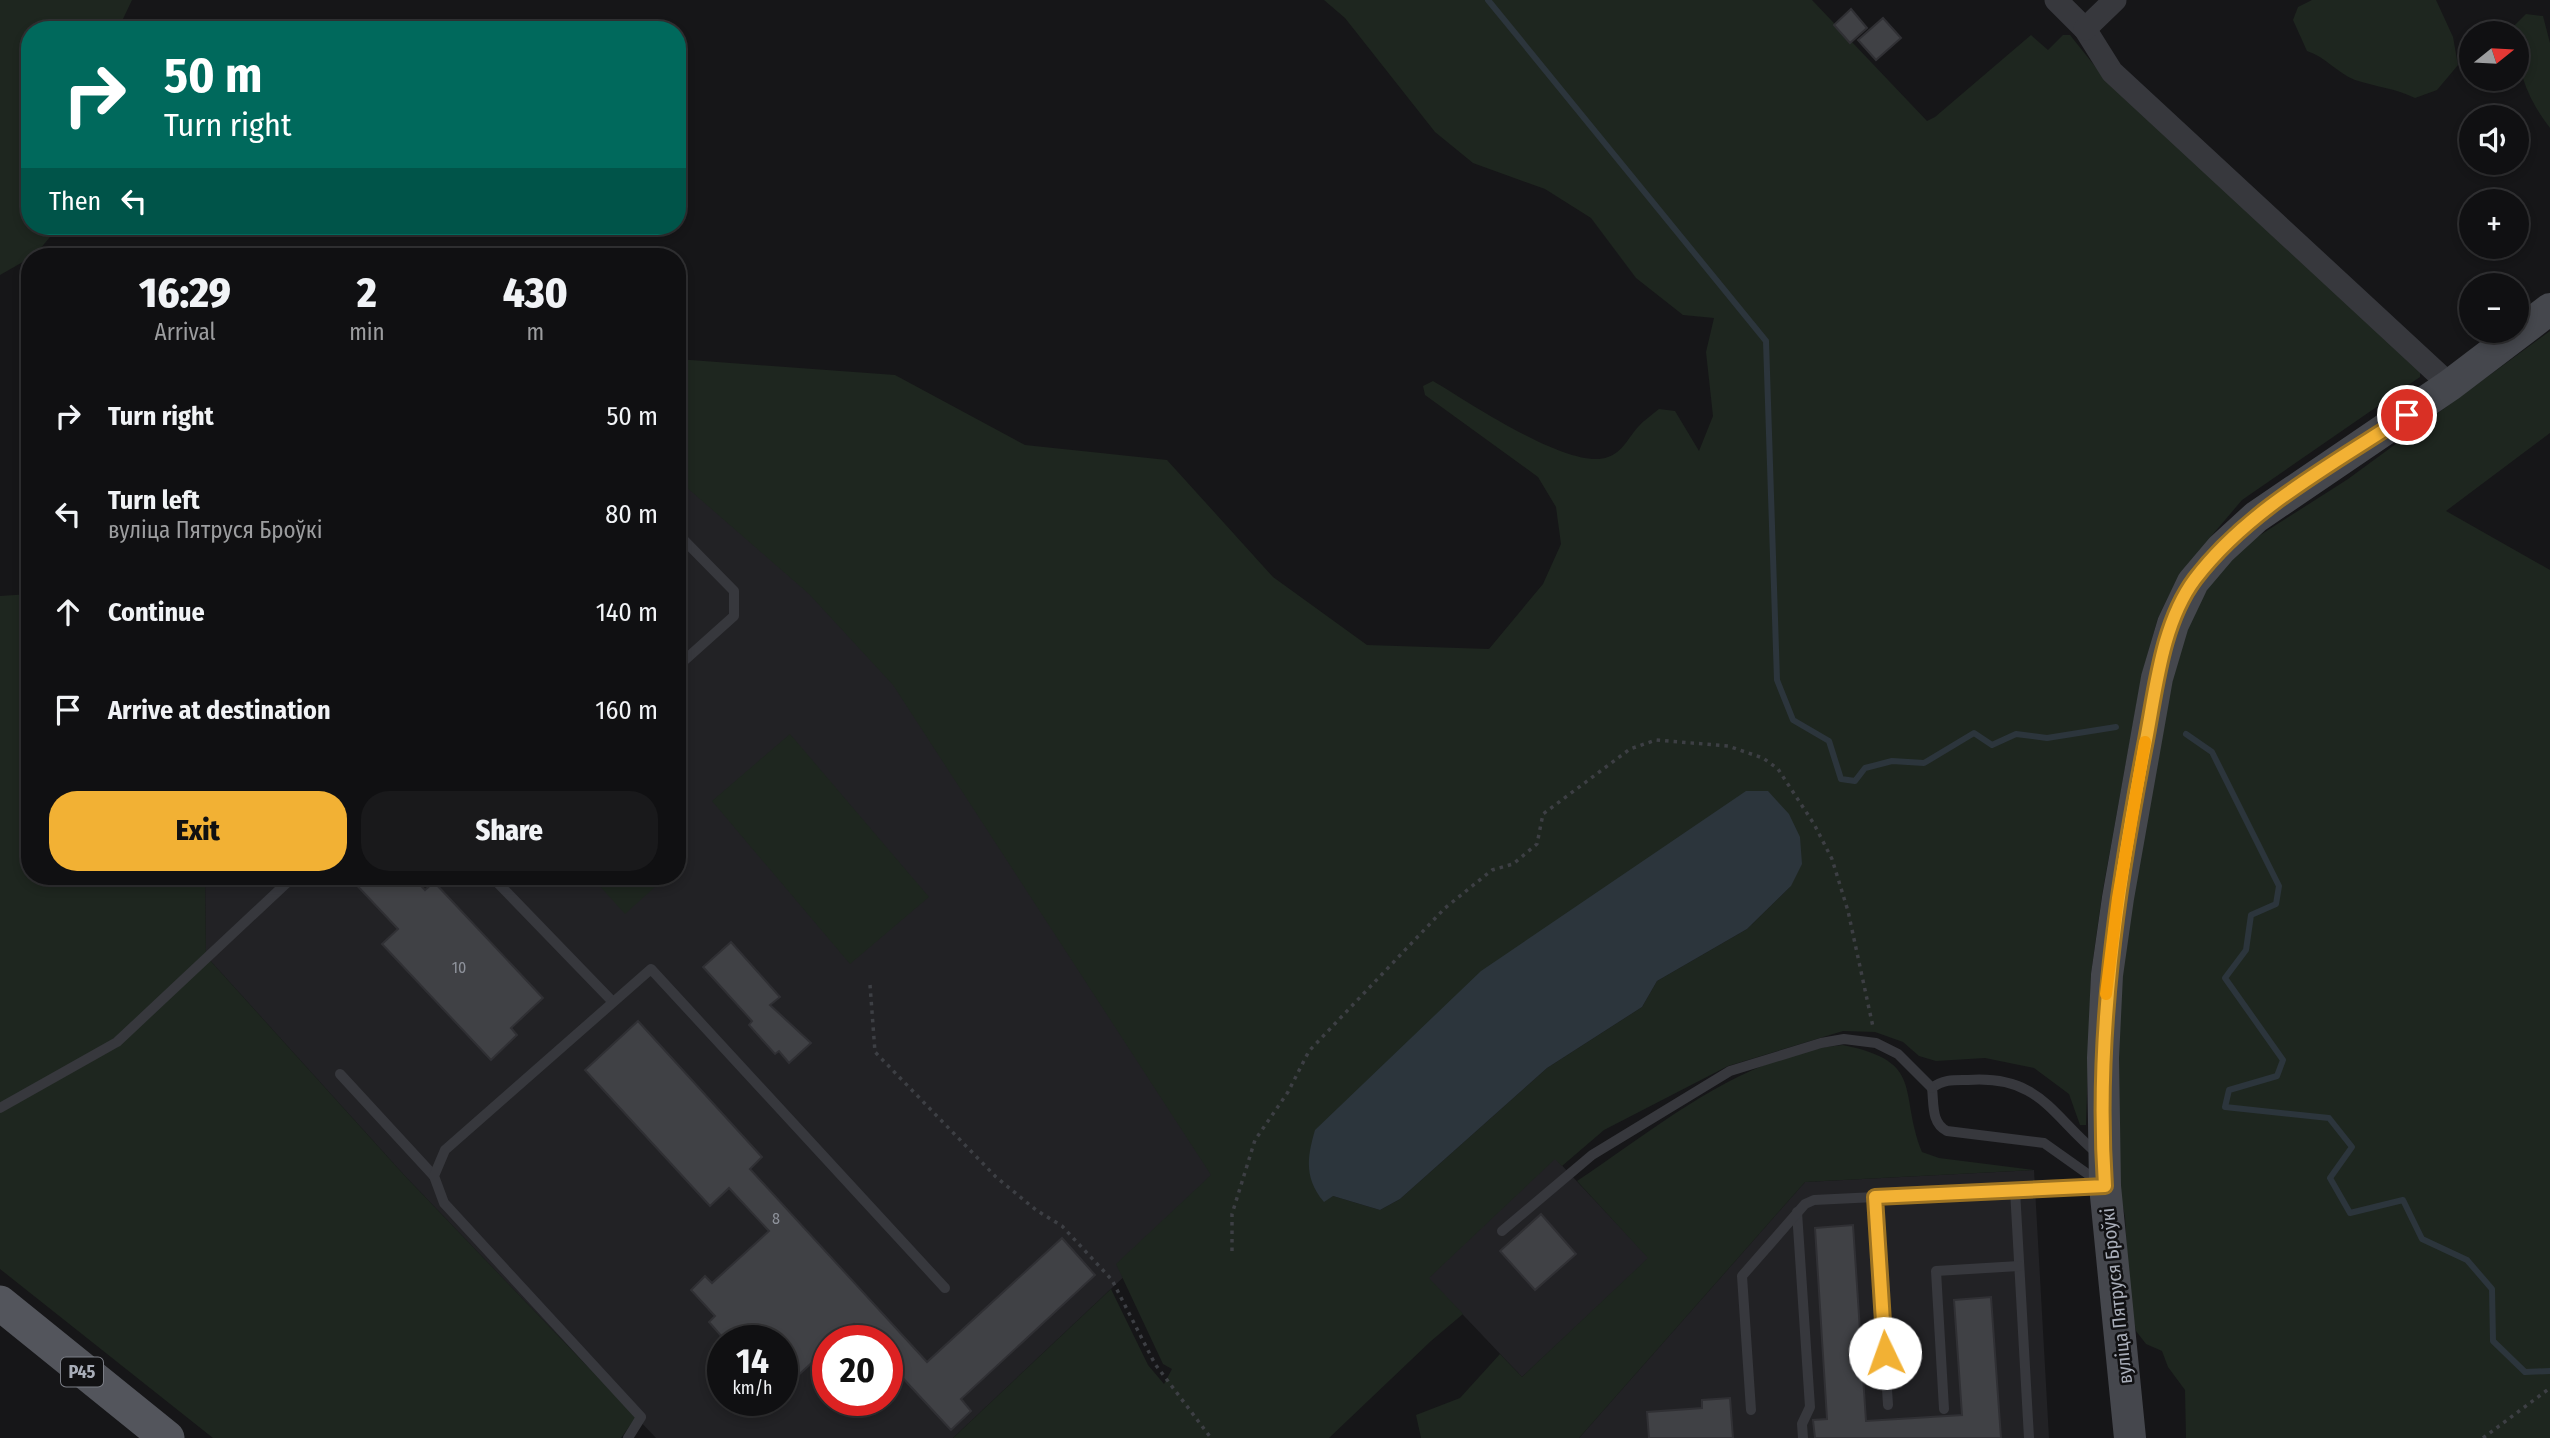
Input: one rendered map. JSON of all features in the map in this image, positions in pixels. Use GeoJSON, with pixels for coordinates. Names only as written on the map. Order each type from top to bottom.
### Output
{"type":"FeatureCollection","features":[{"type":"Feature","properties":{"kind":"main road","name":"вуліца Пятруся Броўкі"},"geometry":{"type":"LineString","coordinates":[[2130,1438],[2104,1172],[2103,1058],[2108,975],[2138,779],[2157,678],[2173,624],[2193,582],[2221,549],[2256,517],[2450,385],[2550,309]]}},
{"type":"Feature","properties":{"kind":"main road","name":"Р45"},"geometry":{"type":"LineString","coordinates":[[0,1303],[167,1438]]}},
{"type":"Feature","properties":{"kind":"street"},"geometry":{"type":"LineString","coordinates":[[2056,0],[2085,29],[2112,72],[2450,385]]}},
{"type":"Feature","properties":{"kind":"street"},"geometry":{"type":"LineString","coordinates":[[2085,29],[2115,0]]}},
{"type":"Feature","properties":{"kind":"lane"},"geometry":{"type":"LineString","coordinates":[[686,542],[734,591],[734,616],[686,659]]}},
{"type":"Feature","properties":{"kind":"lane"},"geometry":{"type":"LineString","coordinates":[[0,1108],[117,1041],[284,885]]}},
{"type":"Feature","properties":{"kind":"lane"},"geometry":{"type":"LineString","coordinates":[[500,885],[612,1001]]}},
{"type":"Feature","properties":{"kind":"lane"},"geometry":{"type":"LineString","coordinates":[[434,1177],[445,1150],[651,969],[944,1288]]}},
{"type":"Feature","properties":{"kind":"lane"},"geometry":{"type":"LineString","coordinates":[[1502,1231],[1592,1155],[1730,1071],[1821,1043],[1843,1039],[1876,1042],[1898,1054],[1932,1088],[1935,1119],[1939,1127],[1947,1131],[2043,1143],[2104,1172]]}},
{"type":"Feature","properties":{"kind":"lane"},"geometry":{"type":"LineString","coordinates":[[340,1074],[434,1177],[444,1203],[641,1417],[628,1438]]}},
{"type":"Feature","properties":{"kind":"lane"},"geometry":{"type":"LineString","coordinates":[[1932,1088],[1941,1081],[1983,1079],[2028,1088],[2053,1107],[2104,1172]]}},
{"type":"Feature","properties":{"kind":"lane"},"geometry":{"type":"LineString","coordinates":[[1751,1410],[1742,1276],[1797,1212],[1814,1200],[2015,1190],[2104,1172]]}},
{"type":"Feature","properties":{"kind":"lane"},"geometry":{"type":"LineString","coordinates":[[2015,1190],[2029,1438]]}},
{"type":"Feature","properties":{"kind":"lane"},"geometry":{"type":"LineString","coordinates":[[1875,1197],[1888,1405]]}},
{"type":"Feature","properties":{"kind":"lane"},"geometry":{"type":"LineString","coordinates":[[1797,1212],[1810,1408],[1802,1424],[1803,1438]]}},
{"type":"Feature","properties":{"kind":"lane"},"geometry":{"type":"LineString","coordinates":[[1944,1409],[1936,1270],[2019,1266]]}},
{"type":"Feature","properties":{"kind":"path"},"geometry":{"type":"LineString","coordinates":[[1232,1251],[1232,1214],[1255,1140],[1288,1092],[1310,1051],[1445,908],[1492,870],[1513,864],[1537,844],[1543,814],[1630,749],[1656,740],[1728,746],[1763,758],[1778,769],[1814,824],[1832,859],[1851,923],[1876,1042]]}},
{"type":"Feature","properties":{"kind":"path"},"geometry":{"type":"LineString","coordinates":[[870,985],[875,1052],[996,1177],[1036,1210],[1062,1226],[1112,1280],[1155,1364],[1212,1438]]}},
{"type":"Feature","properties":{"kind":"path"},"geometry":{"type":"LineString","coordinates":[[2483,1438],[2550,1388]]}},
{"type":"Feature","properties":{"kind":"shaded area"},"geometry":{"type":"Polygon","coordinates":[[[0,0],[132,0],[122,21],[21,21],[21,235],[52,235],[41,248],[21,248],[21,263],[0,275],[0,0]]]}},
{"type":"Feature","properties":{"kind":"shaded area"},"geometry":{"type":"Polygon","coordinates":[[[1324,0],[1812,0],[1927,121],[2031,35],[2048,50],[2063,35],[2070,35],[2106,80],[2420,371],[2420,377],[2242,500],[2180,573],[2158,618],[2142,674],[2102,895],[2091,974],[2086,1125],[2080,1125],[2069,1094],[2034,1068],[1985,1058],[1936,1061],[1919,1056],[1903,1042],[1875,1032],[1843,1031],[1728,1066],[1604,1130],[1562,1166],[1555,1159],[1429,1278],[1463,1314],[1329,1438],[953,1438],[1111,1289],[1148,1365],[1164,1384],[1172,1369],[1163,1364],[1116,1264],[1211,1175],[893,685],[809,594],[686,487],[686,360],[895,375],[1025,445],[1167,460],[1273,577],[1367,645],[1489,649],[1543,584],[1561,544],[1556,507],[1538,477],[1425,395],[1423,386],[1433,381],[1545,445],[1591,459],[1608,457],[1618,452],[1640,424],[1659,409],[1675,411],[1699,451],[1713,416],[1706,352],[1714,318],[1683,315],[1636,278],[1591,218],[1545,189],[1473,163],[1435,132],[1345,18],[1324,0]],[[1791,886],[1333,1196],[1380,1210],[1400,1199],[1547,1068],[1642,1007],[1657,981],[1747,929],[1791,886]]]}},
{"type":"Feature","properties":{"kind":"shaded area"},"geometry":{"type":"Polygon","coordinates":[[[2312,0],[2436,0],[2453,37],[2458,65],[2437,90],[2415,98],[2355,80],[2307,51],[2293,20],[2298,7],[2312,0]]]}},
{"type":"Feature","properties":{"kind":"shaded area"},"geometry":{"type":"Polygon","coordinates":[[[2526,14],[2543,16],[2550,43],[2550,128],[2528,91],[2529,21],[2519,21],[2526,14]]]}},
{"type":"Feature","properties":{"kind":"shaded area"},"geometry":{"type":"Polygon","coordinates":[[[2550,331],[2550,433],[2446,511],[2550,570],[2550,1438],[2186,1438],[2185,1390],[2168,1367],[2162,1351],[2146,1344],[2136,1331],[2130,1303],[2125,1217],[2113,1157],[2113,1059],[2128,899],[2183,628],[2229,555],[2348,479],[2550,331]]]}},
{"type":"Feature","properties":{"kind":"shaded area"},"geometry":{"type":"Polygon","coordinates":[[[686,440],[984,721],[1237,1170],[953,1438],[656,1438],[404,1175],[206,956],[205,885],[686,885],[686,440]]]}},
{"type":"Feature","properties":{"kind":"shaded area"},"geometry":{"type":"Polygon","coordinates":[[[21,595],[21,885],[205,885],[206,956],[404,1175],[636,1417],[621,1438],[213,1438],[0,1269],[0,596],[21,595]]]}},
{"type":"Feature","properties":{"kind":"shaded area"},"geometry":{"type":"Polygon","coordinates":[[[790,734],[929,897],[850,964],[712,801],[790,734]]]}},
{"type":"Feature","properties":{"kind":"shaded area"},"geometry":{"type":"Polygon","coordinates":[[[1746,791],[1768,791],[1789,814],[1800,837],[1802,864],[1791,886],[1747,929],[1657,981],[1642,1007],[1547,1068],[1400,1199],[1380,1210],[1333,1196],[1324,1202],[1310,1176],[1309,1159],[1315,1130],[1481,971],[1746,791]]]}},
{"type":"Feature","properties":{"kind":"shaded area"},"geometry":{"type":"Polygon","coordinates":[[[599,885],[657,885],[625,914],[599,885]]]}},
{"type":"Feature","properties":{"kind":"shaded area"},"geometry":{"type":"Polygon","coordinates":[[[1843,1045],[1887,1060],[1898,1070],[1905,1082],[1922,1152],[1939,1158],[2034,1170],[1805,1182],[1579,1438],[1421,1438],[1416,1415],[1460,1398],[1500,1354],[1522,1377],[1648,1258],[1577,1181],[1702,1096],[1736,1078],[1770,1062],[1806,1051],[1843,1045]]]}},
{"type":"Feature","properties":{"kind":"shaded area"},"geometry":{"type":"Polygon","coordinates":[[[1555,1158],[1649,1258],[1522,1377],[1428,1278],[1555,1158]]]}},
{"type":"Feature","properties":{"kind":"shaded area"},"geometry":{"type":"Polygon","coordinates":[[[2034,1170],[2049,1438],[1579,1438],[1805,1182],[2034,1170]]]}},
{"type":"Feature","properties":{"kind":"building"},"geometry":{"type":"Polygon","coordinates":[[[1851,9],[1867,28],[1850,43],[1834,25],[1851,9]]]}},
{"type":"Feature","properties":{"kind":"building"},"geometry":{"type":"Polygon","coordinates":[[[1883,18],[1901,38],[1876,60],[1858,40],[1883,18]]]}},
{"type":"Feature","properties":{"kind":"building"},"geometry":{"type":"Polygon","coordinates":[[[357,885],[420,885],[425,890],[431,885],[437,885],[543,998],[511,1028],[517,1035],[491,1060],[382,944],[398,929],[357,885]]]}},
{"type":"Feature","properties":{"kind":"building"},"geometry":{"type":"Polygon","coordinates":[[[731,942],[780,997],[770,1005],[811,1043],[789,1063],[779,1051],[775,1054],[749,1025],[752,1021],[703,967],[731,942]]]}},
{"type":"Feature","properties":{"kind":"building"},"geometry":{"type":"Polygon","coordinates":[[[638,1021],[762,1157],[750,1169],[893,1325],[812,1325],[812,1363],[798,1375],[798,1325],[712,1325],[709,1322],[715,1316],[691,1290],[705,1276],[712,1283],[769,1231],[729,1188],[710,1206],[585,1070],[638,1021]]]}},
{"type":"Feature","properties":{"kind":"building"},"geometry":{"type":"Polygon","coordinates":[[[1541,1214],[1576,1254],[1535,1290],[1500,1251],[1541,1214]]]}},
{"type":"Feature","properties":{"kind":"building"},"geometry":{"type":"Polygon","coordinates":[[[1853,1225],[1866,1421],[1962,1415],[1954,1300],[1991,1297],[2001,1438],[1815,1438],[1813,1420],[1827,1419],[1815,1228],[1853,1225]]]}},
{"type":"Feature","properties":{"kind":"building"},"geometry":{"type":"Polygon","coordinates":[[[1062,1238],[1095,1275],[961,1399],[971,1411],[951,1430],[903,1378],[903,1336],[927,1362],[1062,1238]]]}},
{"type":"Feature","properties":{"kind":"building"},"geometry":{"type":"Polygon","coordinates":[[[1730,1398],[1733,1438],[1649,1438],[1647,1412],[1702,1408],[1702,1400],[1730,1398]]]}},
{"type":"Feature","properties":{"kind":"waterway"},"geometry":{"type":"LineString","coordinates":[[1488,0],[1766,341],[1777,680],[1793,720],[1829,741],[1841,779],[1855,781],[1865,768],[1892,761],[1924,763],[1974,733],[1992,745],[2016,734],[2047,738],[2116,727]]}},
{"type":"Feature","properties":{"kind":"waterway"},"geometry":{"type":"LineString","coordinates":[[2186,734],[2212,752],[2279,886],[2276,904],[2251,915],[2246,950],[2225,978],[2283,1060],[2277,1076],[2229,1090],[2225,1107],[2329,1118],[2352,1147],[2330,1178],[2350,1213],[2403,1200],[2422,1239],[2467,1260],[2492,1289],[2493,1341],[2525,1372],[2550,1371]]}},
{"type":"Feature","properties":{"kind":"slow traffic"},"geometry":{"type":"LineString","coordinates":[[2106,994],[2118,898],[2145,742]]}},
{"type":"Feature","properties":{"kind":"route"},"geometry":{"type":"LineString","coordinates":[[1885,1353],[1875,1197],[2105,1186],[2103,1058],[2108,975],[2138,779],[2157,678],[2173,624],[2193,582],[2221,549],[2256,517],[2407,415]]}}]}
